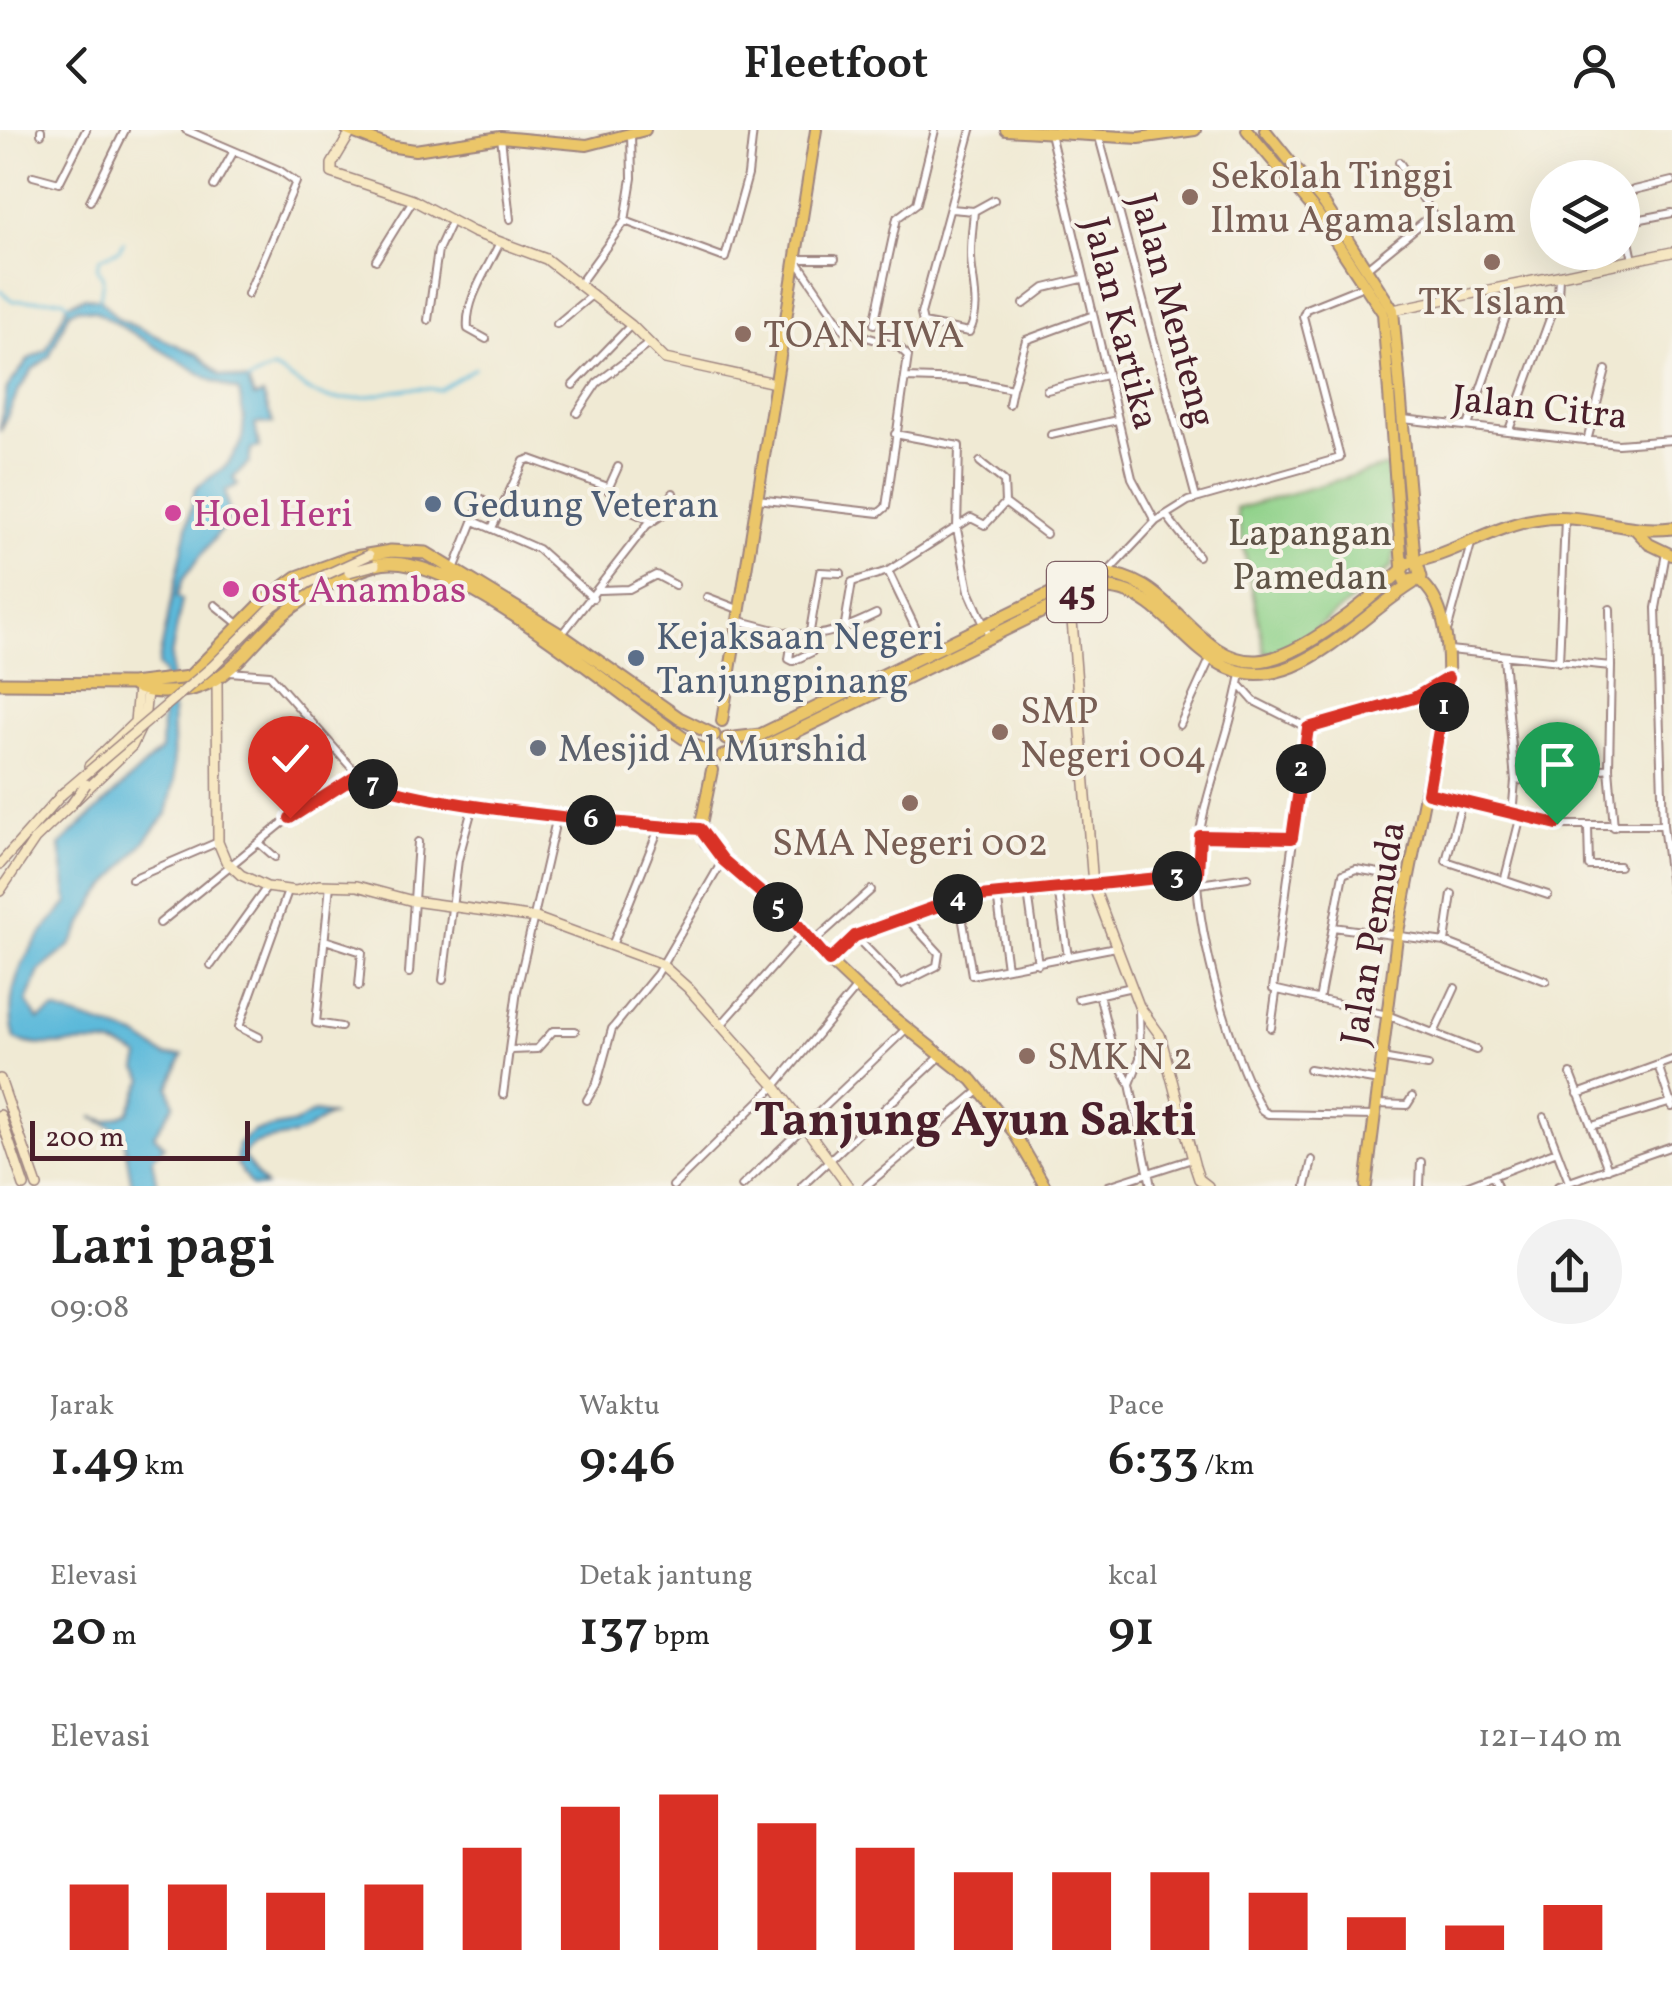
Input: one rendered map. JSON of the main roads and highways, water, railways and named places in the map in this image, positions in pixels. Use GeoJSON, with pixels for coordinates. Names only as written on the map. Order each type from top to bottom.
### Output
{"type":"FeatureCollection","features":[{"type":"Feature","properties":{"kind":"highway","name":"45"},"geometry":{"type":"LineString","coordinates":[[720,736],[760,735],[928,654],[1070,595],[1103,586],[1118,588],[1155,606],[1228,656],[1259,661],[1307,643],[1401,569],[1532,520],[1565,517],[1636,530],[1672,528]]}},
{"type":"Feature","properties":{"kind":"highway"},"geometry":{"type":"LineString","coordinates":[[177,686],[194,674],[263,602],[297,577],[330,563],[426,553],[455,567],[715,756]]}},
{"type":"Feature","properties":{"kind":"highway","name":"45"},"geometry":{"type":"LineString","coordinates":[[715,756],[766,746],[986,631],[1070,582],[1107,573],[1162,596],[1210,660],[1240,679],[1296,664],[1417,580],[1440,556]]}},
{"type":"Feature","properties":{"kind":"highway"},"geometry":{"type":"LineString","coordinates":[[0,682],[146,687],[217,682],[294,606],[372,560],[422,566],[561,634],[678,718],[720,736],[728,747],[715,756]]}},
{"type":"Feature","properties":{"kind":"highway"},"geometry":{"type":"LineString","coordinates":[[1401,569],[1403,578],[1417,580],[1416,562]]}},
{"type":"Feature","properties":{"kind":"highway"},"geometry":{"type":"LineString","coordinates":[[715,756],[706,744],[720,736]]}},
{"type":"Feature","properties":{"kind":"main road"},"geometry":{"type":"LineString","coordinates":[[349,131],[388,146],[415,150],[516,134],[587,144],[644,130]]}},
{"type":"Feature","properties":{"kind":"main road"},"geometry":{"type":"LineString","coordinates":[[722,721],[816,130]]}},
{"type":"Feature","properties":{"kind":"main road"},"geometry":{"type":"LineString","coordinates":[[1006,130],[1099,136],[1195,130]]}},
{"type":"Feature","properties":{"kind":"main road"},"geometry":{"type":"LineString","coordinates":[[1246,130],[1317,213],[1391,326],[1416,562]]}},
{"type":"Feature","properties":{"kind":"main road"},"geometry":{"type":"LineString","coordinates":[[1265,130],[1368,267],[1393,310],[1401,569]]}},
{"type":"Feature","properties":{"kind":"main road"},"geometry":{"type":"LineString","coordinates":[[1636,530],[1669,554]]}},
{"type":"Feature","properties":{"kind":"main road","name":"Jalan Pemuda"},"geometry":{"type":"LineString","coordinates":[[1366,1186],[1397,937],[1448,678],[1446,635],[1431,595],[1417,580]]}},
{"type":"Feature","properties":{"kind":"main road"},"geometry":{"type":"LineString","coordinates":[[712,770],[700,829],[723,860],[796,923],[811,944],[857,988],[944,1054],[980,1090],[1013,1131],[1045,1186]]}},
{"type":"Feature","properties":{"kind":"water"},"geometry":{"type":"Polygon","coordinates":[[[85,297],[100,299],[118,319],[199,355],[220,375],[248,381],[254,397],[263,395],[273,423],[255,424],[259,447],[251,449],[249,463],[233,478],[238,485],[225,491],[230,518],[183,579],[177,596],[182,600],[171,656],[174,782],[167,814],[96,900],[71,945],[39,971],[27,1002],[38,1020],[55,1010],[136,1036],[166,1056],[183,1055],[169,1087],[174,1104],[154,1135],[164,1146],[152,1159],[157,1186],[132,1186],[123,1132],[92,1117],[107,1121],[128,1113],[144,1079],[137,1069],[140,1057],[109,1044],[45,1045],[15,1039],[12,1000],[31,948],[68,903],[60,845],[161,750],[164,674],[158,666],[195,489],[227,465],[242,442],[244,419],[239,392],[213,381],[95,311],[78,308],[69,312],[49,357],[33,369],[19,390],[0,432],[7,388],[29,359],[46,350],[68,304],[85,297]]]}},
{"type":"Feature","properties":{"kind":"water"},"geometry":{"type":"Polygon","coordinates":[[[314,1112],[331,1115],[303,1132],[262,1141],[248,1149],[243,1156],[265,1186],[251,1186],[236,1163],[238,1144],[254,1131],[296,1123],[314,1112]]]}},
{"type":"Feature","properties":{"kind":"waterway"},"geometry":{"type":"LineString","coordinates":[[100,299],[100,258],[119,250],[124,241]]}},
{"type":"Feature","properties":{"kind":"waterway"},"geometry":{"type":"LineString","coordinates":[[0,291],[13,301],[63,299],[68,304]]}},
{"type":"Feature","properties":{"kind":"waterway"},"geometry":{"type":"LineString","coordinates":[[248,381],[273,369],[315,394],[350,399],[409,389],[439,390],[475,368]]}},
{"type":"Feature","properties":{"kind":"place","name":"Sekolah Tinggi Ilmu Agama Islam"},"geometry":{"type":"Point","coordinates":[1190,197]}},
{"type":"Feature","properties":{"kind":"place","name":"TK Islam"},"geometry":{"type":"Point","coordinates":[1492,262]}},
{"type":"Feature","properties":{"kind":"place","name":"TOAN HWA"},"geometry":{"type":"Point","coordinates":[743,334]}},
{"type":"Feature","properties":{"kind":"place","name":"Gedung Veteran"},"geometry":{"type":"Point","coordinates":[433,504]}},
{"type":"Feature","properties":{"kind":"place","name":"Hoel Heri"},"geometry":{"type":"Point","coordinates":[173,513]}},
{"type":"Feature","properties":{"kind":"place","name":"ost Anambas"},"geometry":{"type":"Point","coordinates":[231,589]}},
{"type":"Feature","properties":{"kind":"place","name":"Kejaksaan Negeri Tanjungpinang"},"geometry":{"type":"Point","coordinates":[636,658]}},
{"type":"Feature","properties":{"kind":"place","name":"SMP Negeri 004"},"geometry":{"type":"Point","coordinates":[1000,732]}},
{"type":"Feature","properties":{"kind":"place","name":"Mesjid Al Murshid"},"geometry":{"type":"Point","coordinates":[538,748]}},
{"type":"Feature","properties":{"kind":"place","name":"SMA Negeri 002"},"geometry":{"type":"Point","coordinates":[910,803]}},
{"type":"Feature","properties":{"kind":"place","name":"SMK N 2"},"geometry":{"type":"Point","coordinates":[1027,1056]}},
{"type":"Feature","properties":{"kind":"district","name":"Tanjung Ayun Sakti"},"geometry":{"type":"Point","coordinates":[975,1118]}},
{"type":"Feature","properties":{"kind":"park label","name":"Lapangan Pamedan"},"geometry":{"type":"Point","coordinates":[1310,554]}}]}
